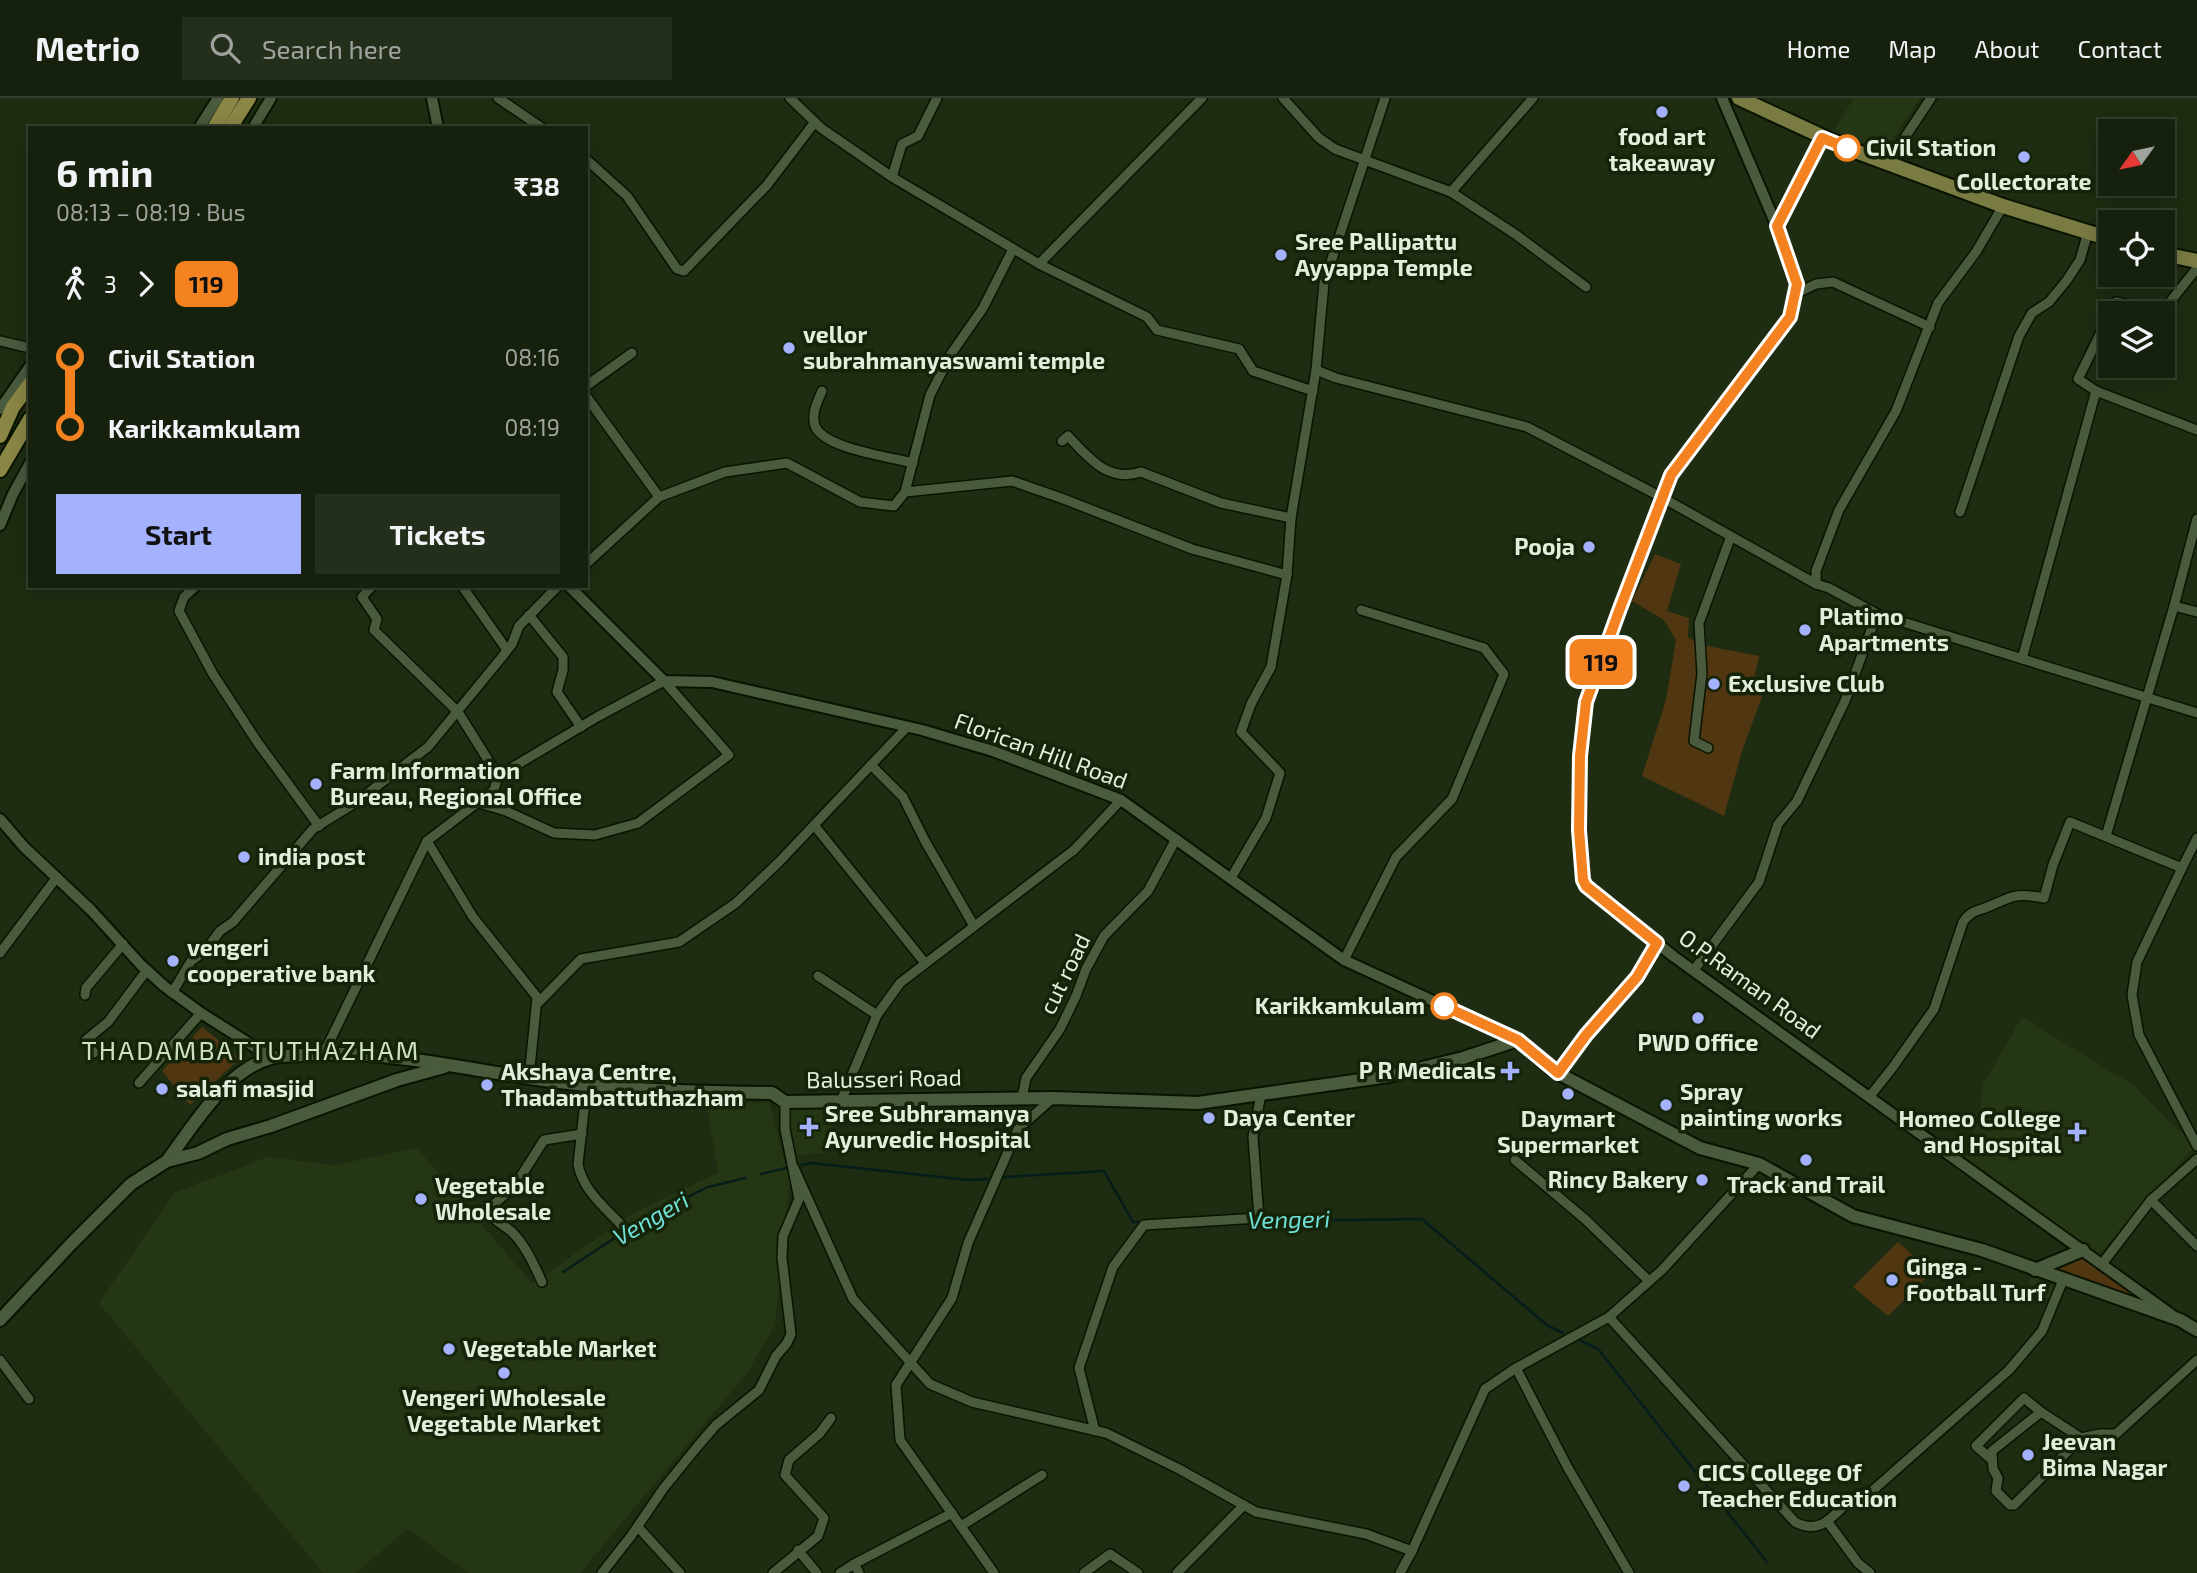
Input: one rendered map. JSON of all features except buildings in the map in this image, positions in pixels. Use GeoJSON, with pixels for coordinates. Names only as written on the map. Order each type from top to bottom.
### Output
{"type":"FeatureCollection","features":[{"type":"Feature","properties":{"kind":"highway"},"geometry":{"type":"LineString","coordinates":[[215,126],[232,98]]}},
{"type":"Feature","properties":{"kind":"highway"},"geometry":{"type":"LineString","coordinates":[[231,126],[249,98]]}},
{"type":"Feature","properties":{"kind":"highway"},"geometry":{"type":"LineString","coordinates":[[0,436],[13,407],[28,387]]}},
{"type":"Feature","properties":{"kind":"highway"},"geometry":{"type":"LineString","coordinates":[[0,470],[28,422]]}},
{"type":"Feature","properties":{"kind":"main road"},"geometry":{"type":"LineString","coordinates":[[1739,98],[1822,138],[2003,205],[2098,235]]}},
{"type":"Feature","properties":{"kind":"main road"},"geometry":{"type":"LineString","coordinates":[[2175,256],[2197,261]]}},
{"type":"Feature","properties":{"kind":"main road"},"geometry":{"type":"LineString","coordinates":[[1518,1040],[1558,1073],[1700,1148],[1759,1164],[1853,1216],[1982,1250],[2180,1321],[2197,1331]]}},
{"type":"Feature","properties":{"kind":"main road","name":"Balusseri Road"},"geometry":{"type":"LineString","coordinates":[[167,1161],[207,1107],[236,1077],[253,1065],[271,1058],[324,1053],[454,1065],[529,1078],[656,1092],[772,1094],[785,1102],[1053,1098],[1198,1103],[1389,1076],[1463,1058],[1518,1040]]}},
{"type":"Feature","properties":{"kind":"main road"},"geometry":{"type":"LineString","coordinates":[[0,1320],[131,1184],[167,1161],[198,1153],[227,1139],[271,1126],[397,1080],[454,1065]]}},
{"type":"Feature","properties":{"kind":"main road"},"geometry":{"type":"LineString","coordinates":[[2035,1270],[2083,1250]]}},
{"type":"Feature","properties":{"kind":"street"},"geometry":{"type":"LineString","coordinates":[[200,126],[218,98]]}},
{"type":"Feature","properties":{"kind":"street"},"geometry":{"type":"LineString","coordinates":[[254,126],[271,98]]}},
{"type":"Feature","properties":{"kind":"street"},"geometry":{"type":"LineString","coordinates":[[432,98],[438,126]]}},
{"type":"Feature","properties":{"kind":"street"},"geometry":{"type":"LineString","coordinates":[[498,98],[539,126]]}},
{"type":"Feature","properties":{"kind":"street"},"geometry":{"type":"LineString","coordinates":[[790,98],[815,122],[892,177],[1038,264],[1147,317],[1157,330],[1239,349],[1253,371],[1313,391]]}},
{"type":"Feature","properties":{"kind":"street"},"geometry":{"type":"LineString","coordinates":[[892,177],[902,144],[918,136],[937,98]]}},
{"type":"Feature","properties":{"kind":"street"},"geometry":{"type":"LineString","coordinates":[[1038,264],[1202,98]]}},
{"type":"Feature","properties":{"kind":"street"},"geometry":{"type":"LineString","coordinates":[[1231,878],[1266,818],[1280,773],[1241,732],[1251,704],[1271,667],[1316,370],[1324,284],[1385,98]]}},
{"type":"Feature","properties":{"kind":"street"},"geometry":{"type":"LineString","coordinates":[[1451,192],[1533,98]]}},
{"type":"Feature","properties":{"kind":"street"},"geometry":{"type":"LineString","coordinates":[[1722,98],[1777,226],[1797,284],[1795,295]]}},
{"type":"Feature","properties":{"kind":"street"},"geometry":{"type":"LineString","coordinates":[[1888,163],[1931,98]]}},
{"type":"Feature","properties":{"kind":"street"},"geometry":{"type":"LineString","coordinates":[[1286,99],[1319,138],[1335,149],[1451,192],[1515,234],[1586,287]]}},
{"type":"Feature","properties":{"kind":"street"},"geometry":{"type":"LineString","coordinates":[[588,161],[627,196],[677,269],[684,271],[767,185],[815,122]]}},
{"type":"Feature","properties":{"kind":"street"},"geometry":{"type":"LineString","coordinates":[[1777,226],[1822,138]]}},
{"type":"Feature","properties":{"kind":"street"},"geometry":{"type":"LineString","coordinates":[[1816,584],[1816,570],[1839,510],[1889,426],[1938,303],[1976,252],[2003,205]]}},
{"type":"Feature","properties":{"kind":"street"},"geometry":{"type":"LineString","coordinates":[[1960,512],[2019,336],[2032,313],[2049,302],[2067,280],[2080,260],[2088,232]]}},
{"type":"Feature","properties":{"kind":"street"},"geometry":{"type":"LineString","coordinates":[[588,562],[659,497],[725,472],[788,463],[860,502],[894,506],[905,492],[930,396],[951,354],[983,308],[1013,249]]}},
{"type":"Feature","properties":{"kind":"street"},"geometry":{"type":"LineString","coordinates":[[2171,301],[2197,268]]}},
{"type":"Feature","properties":{"kind":"street"},"geometry":{"type":"LineString","coordinates":[[1795,295],[1816,284],[1833,282],[1930,327]]}},
{"type":"Feature","properties":{"kind":"street","name":"O.P.Raman Road"},"geometry":{"type":"LineString","coordinates":[[1795,295],[1790,317],[1671,475],[1586,702],[1580,756],[1579,830],[1581,872],[1586,886],[1657,943],[2180,1321]]}},
{"type":"Feature","properties":{"kind":"street"},"geometry":{"type":"LineString","coordinates":[[2098,340],[2078,379],[2096,391],[2197,430]]}},
{"type":"Feature","properties":{"kind":"street"},"geometry":{"type":"LineString","coordinates":[[0,341],[28,348]]}},
{"type":"Feature","properties":{"kind":"street"},"geometry":{"type":"LineString","coordinates":[[588,385],[632,353]]}},
{"type":"Feature","properties":{"kind":"street"},"geometry":{"type":"LineString","coordinates":[[0,409],[28,369]]}},
{"type":"Feature","properties":{"kind":"street"},"geometry":{"type":"LineString","coordinates":[[1316,370],[1335,378],[1527,427],[1663,498],[1816,584],[1829,588],[1877,614],[2197,713]]}},
{"type":"Feature","properties":{"kind":"street"},"geometry":{"type":"LineString","coordinates":[[822,391],[814,415],[815,427],[824,438],[836,444],[913,463]]}},
{"type":"Feature","properties":{"kind":"street"},"geometry":{"type":"LineString","coordinates":[[2022,659],[2096,391]]}},
{"type":"Feature","properties":{"kind":"street"},"geometry":{"type":"LineString","coordinates":[[588,399],[659,497]]}},
{"type":"Feature","properties":{"kind":"street"},"geometry":{"type":"LineString","coordinates":[[1062,441],[1068,436],[1096,466],[1127,476],[1141,472],[1221,503],[1292,518]]}},
{"type":"Feature","properties":{"kind":"street"},"geometry":{"type":"LineString","coordinates":[[0,525],[28,467]]}},
{"type":"Feature","properties":{"kind":"street"},"geometry":{"type":"LineString","coordinates":[[905,492],[1012,481],[1192,549],[1287,575]]}},
{"type":"Feature","properties":{"kind":"street"},"geometry":{"type":"LineString","coordinates":[[2106,836],[2197,519]]}},
{"type":"Feature","properties":{"kind":"street"},"geometry":{"type":"LineString","coordinates":[[1709,748],[1694,741],[1702,674],[1699,623],[1731,536]]}},
{"type":"Feature","properties":{"kind":"street"},"geometry":{"type":"LineString","coordinates":[[194,588],[184,597],[179,611],[213,674],[258,743],[319,826]]}},
{"type":"Feature","properties":{"kind":"street"},"geometry":{"type":"LineString","coordinates":[[370,588],[362,597],[377,619],[374,630],[458,712],[498,776]]}},
{"type":"Feature","properties":{"kind":"street"},"geometry":{"type":"LineString","coordinates":[[463,588],[507,650]]}},
{"type":"Feature","properties":{"kind":"street"},"geometry":{"type":"LineString","coordinates":[[172,993],[191,961],[206,950],[220,931],[233,922],[313,829],[355,803],[428,747],[507,650],[519,626],[556,588]]}},
{"type":"Feature","properties":{"kind":"street"},"geometry":{"type":"LineString","coordinates":[[479,803],[506,811],[554,833],[596,835],[638,823],[729,755],[664,681],[571,588]]}},
{"type":"Feature","properties":{"kind":"street"},"geometry":{"type":"LineString","coordinates":[[2174,606],[2197,612]]}},
{"type":"Feature","properties":{"kind":"street"},"geometry":{"type":"LineString","coordinates":[[1345,960],[1396,857],[1452,799],[1504,674],[1484,648],[1361,610]]}},
{"type":"Feature","properties":{"kind":"street"},"geometry":{"type":"LineString","coordinates":[[1694,970],[1759,883],[1778,824],[1797,800],[1845,701],[1877,614]]}},
{"type":"Feature","properties":{"kind":"street"},"geometry":{"type":"LineString","coordinates":[[529,615],[563,657],[563,670],[557,692],[580,727]]}},
{"type":"Feature","properties":{"kind":"street"},"geometry":{"type":"LineString","coordinates":[[324,1053],[427,841],[494,790],[498,776],[664,681]]}},
{"type":"Feature","properties":{"kind":"street","name":"Florican Hill Road"},"geometry":{"type":"LineString","coordinates":[[664,681],[712,682],[907,727],[993,751],[1121,800],[1345,960],[1518,1040]]}},
{"type":"Feature","properties":{"kind":"street"},"geometry":{"type":"LineString","coordinates":[[536,1004],[581,959],[679,942],[736,903],[907,727]]}},
{"type":"Feature","properties":{"kind":"street"},"geometry":{"type":"LineString","coordinates":[[871,765],[903,797],[974,926]]}},
{"type":"Feature","properties":{"kind":"street"},"geometry":{"type":"LineString","coordinates":[[841,1101],[877,1016],[900,984],[1074,850],[1121,800]]}},
{"type":"Feature","properties":{"kind":"street"},"geometry":{"type":"LineString","coordinates":[[0,819],[24,847],[92,909],[147,970],[172,993],[271,1058]]}},
{"type":"Feature","properties":{"kind":"street"},"geometry":{"type":"LineString","coordinates":[[1870,1096],[1894,1067],[1934,1009],[1962,922],[1971,912],[2007,897],[2026,894],[2044,898],[2053,865],[2070,822],[2182,867]]}},
{"type":"Feature","properties":{"kind":"street"},"geometry":{"type":"LineString","coordinates":[[814,825],[925,963]]}},
{"type":"Feature","properties":{"kind":"street"},"geometry":{"type":"LineString","coordinates":[[2197,838],[2137,962],[2132,995],[2139,1035],[2197,1146]]}},
{"type":"Feature","properties":{"kind":"street","name":"cut road"},"geometry":{"type":"LineString","coordinates":[[1022,1098],[1026,1078],[1060,1028],[1104,936],[1148,891],[1176,839]]}},
{"type":"Feature","properties":{"kind":"street"},"geometry":{"type":"LineString","coordinates":[[427,841],[473,918],[537,997],[529,1078]]}},
{"type":"Feature","properties":{"kind":"street"},"geometry":{"type":"LineString","coordinates":[[0,953],[57,877]]}},
{"type":"Feature","properties":{"kind":"street"},"geometry":{"type":"LineString","coordinates":[[1558,1073],[1586,1035],[1637,977],[1657,943]]}},
{"type":"Feature","properties":{"kind":"street"},"geometry":{"type":"LineString","coordinates":[[85,995],[86,988],[123,944]]}},
{"type":"Feature","properties":{"kind":"street"},"geometry":{"type":"LineString","coordinates":[[94,1053],[86,1040],[108,1021],[147,970]]}},
{"type":"Feature","properties":{"kind":"street"},"geometry":{"type":"LineString","coordinates":[[818,976],[877,1016]]}},
{"type":"Feature","properties":{"kind":"street"},"geometry":{"type":"LineString","coordinates":[[139,1083],[201,1013]]}},
{"type":"Feature","properties":{"kind":"street"},"geometry":{"type":"LineString","coordinates":[[587,1084],[578,1164],[580,1175],[587,1188],[624,1228]]}},
{"type":"Feature","properties":{"kind":"street"},"geometry":{"type":"LineString","coordinates":[[1096,1431],[1079,1368],[1113,1266],[1144,1224],[1259,1218],[1253,1138],[1261,1094]]}},
{"type":"Feature","properties":{"kind":"street"},"geometry":{"type":"LineString","coordinates":[[993,1573],[900,1440],[896,1385],[953,1298],[968,1243],[1018,1129],[1053,1098]]}},
{"type":"Feature","properties":{"kind":"street"},"geometry":{"type":"LineString","coordinates":[[602,1573],[663,1489],[716,1425],[759,1390],[776,1356],[791,1334],[782,1258],[783,1236],[799,1199],[785,1129],[785,1102]]}},
{"type":"Feature","properties":{"kind":"street"},"geometry":{"type":"LineString","coordinates":[[542,1282],[511,1231],[494,1220],[490,1213],[491,1208],[516,1184],[544,1140],[582,1134]]}},
{"type":"Feature","properties":{"kind":"street"},"geometry":{"type":"LineString","coordinates":[[1516,1160],[1586,1220],[1650,1281]]}},
{"type":"Feature","properties":{"kind":"street"},"geometry":{"type":"LineString","coordinates":[[1400,1573],[1485,1388],[1516,1367],[1609,1317],[1650,1281],[1759,1164]]}},
{"type":"Feature","properties":{"kind":"street"},"geometry":{"type":"LineString","coordinates":[[2102,1264],[2151,1200],[2194,1164]]}},
{"type":"Feature","properties":{"kind":"street"},"geometry":{"type":"LineString","coordinates":[[794,1168],[853,1299],[930,1384],[972,1402],[1106,1433],[1256,1511],[1366,1534],[1412,1551]]}},
{"type":"Feature","properties":{"kind":"street"},"geometry":{"type":"LineString","coordinates":[[2151,1200],[2197,1246]]}},
{"type":"Feature","properties":{"kind":"street"},"geometry":{"type":"LineString","coordinates":[[1609,1317],[1796,1522],[1807,1529],[1821,1527],[1859,1493],[1871,1492],[2009,1370],[2042,1331],[2063,1280]]}},
{"type":"Feature","properties":{"kind":"street"},"geometry":{"type":"LineString","coordinates":[[0,1360],[29,1399]]}},
{"type":"Feature","properties":{"kind":"street"},"geometry":{"type":"LineString","coordinates":[[2040,1412],[1992,1451],[1993,1469],[1998,1478],[1996,1490],[2012,1506],[2081,1438],[2116,1434],[2197,1360]]}},
{"type":"Feature","properties":{"kind":"street"},"geometry":{"type":"LineString","coordinates":[[1516,1367],[1568,1468],[1629,1573]]}},
{"type":"Feature","properties":{"kind":"street"},"geometry":{"type":"LineString","coordinates":[[1993,1461],[1976,1446],[2024,1398],[2040,1412],[2081,1438]]}},
{"type":"Feature","properties":{"kind":"street"},"geometry":{"type":"LineString","coordinates":[[773,1573],[818,1536],[824,1518],[785,1475],[789,1460],[820,1433],[831,1418]]}},
{"type":"Feature","properties":{"kind":"street"},"geometry":{"type":"LineString","coordinates":[[961,1526],[1042,1475]]}},
{"type":"Feature","properties":{"kind":"street"},"geometry":{"type":"LineString","coordinates":[[1177,1573],[1244,1505]]}},
{"type":"Feature","properties":{"kind":"street"},"geometry":{"type":"LineString","coordinates":[[840,1573],[952,1513]]}},
{"type":"Feature","properties":{"kind":"street"},"geometry":{"type":"LineString","coordinates":[[1827,1521],[1858,1563],[1870,1573]]}},
{"type":"Feature","properties":{"kind":"street"},"geometry":{"type":"LineString","coordinates":[[638,1527],[670,1569],[680,1573]]}},
{"type":"Feature","properties":{"kind":"street"},"geometry":{"type":"LineString","coordinates":[[798,1550],[817,1573]]}},
{"type":"Feature","properties":{"kind":"street"},"geometry":{"type":"LineString","coordinates":[[1084,1573],[1110,1554],[1138,1573]]}},
{"type":"Feature","properties":{"kind":"street"},"geometry":{"type":"LineString","coordinates":[[854,1564],[859,1573]]}},
{"type":"Feature","properties":{"kind":"shaded area"},"geometry":{"type":"Polygon","coordinates":[[[1854,98],[1920,98],[1885,152],[1834,130],[1854,98]]]}},
{"type":"Feature","properties":{"kind":"shaded area","name":"Exclusive Club"},"geometry":{"type":"Polygon","coordinates":[[[1655,554],[1681,564],[1667,611],[1689,618],[1688,637],[1702,645],[1759,656],[1755,675],[1763,694],[1742,751],[1724,816],[1642,776],[1666,700],[1676,640],[1664,620],[1632,601],[1655,554]]]}},
{"type":"Feature","properties":{"kind":"shaded area","name":"Homeo College and Hospital"},"geometry":{"type":"Polygon","coordinates":[[[2022,1017],[2133,1085],[2195,1146],[2099,1254],[1961,1155],[1979,1119],[1983,1084],[2022,1017]]]}},
{"type":"Feature","properties":{"kind":"shaded area"},"geometry":{"type":"Polygon","coordinates":[[[202,1027],[240,1058],[190,1105],[162,1071],[202,1027]]]}},
{"type":"Feature","properties":{"kind":"shaded area","name":"Sree Subhramanya Ayurvedic Hospital"},"geometry":{"type":"Polygon","coordinates":[[[821,1097],[830,1114],[832,1129],[828,1153],[796,1155],[786,1126],[790,1099],[821,1097]]]}},
{"type":"Feature","properties":{"kind":"shaded area","name":"Vegetable Market"},"geometry":{"type":"Polygon","coordinates":[[[769,1101],[790,1183],[775,1325],[747,1373],[580,1573],[468,1573],[408,1529],[356,1573],[323,1573],[99,1303],[174,1193],[268,1157],[334,1165],[417,1148],[532,1284],[633,1213],[718,1173],[707,1107],[769,1101]]]}},
{"type":"Feature","properties":{"kind":"shaded area","name":"Ginga - Football Turf"},"geometry":{"type":"Polygon","coordinates":[[[1898,1242],[1932,1272],[1888,1316],[1853,1287],[1898,1242]]]}},
{"type":"Feature","properties":{"kind":"shaded area"},"geometry":{"type":"Polygon","coordinates":[[[2083,1250],[2159,1309],[2043,1269],[2083,1250]]]}},
{"type":"Feature","properties":{"kind":"shaded area"},"geometry":{"type":"Polygon","coordinates":[[[2030,1276],[2055,1285],[2052,1300],[2028,1290],[2030,1276]]]}},
{"type":"Feature","properties":{"kind":"waterway","name":"Vengeri"},"geometry":{"type":"LineString","coordinates":[[802,1165],[811,1163],[968,1180],[987,1179]]}},
{"type":"Feature","properties":{"kind":"waterway"},"geometry":{"type":"LineString","coordinates":[[761,1174],[786,1168]]}},
{"type":"Feature","properties":{"kind":"waterway","name":"Vengeri"},"geometry":{"type":"LineString","coordinates":[[1004,1177],[1104,1171],[1133,1222],[1142,1222]]}},
{"type":"Feature","properties":{"kind":"waterway","name":"Vengeri"},"geometry":{"type":"LineString","coordinates":[[563,1272],[645,1218],[708,1187],[745,1178]]}},
{"type":"Feature","properties":{"kind":"waterway","name":"Vengeri"},"geometry":{"type":"LineString","coordinates":[[1261,1221],[1422,1219],[1548,1326],[1563,1333]]}},
{"type":"Feature","properties":{"kind":"waterway","name":"Vengeri"},"geometry":{"type":"LineString","coordinates":[[1581,1341],[1598,1349],[1767,1562]]}},
{"type":"Feature","properties":{"kind":"bus line","name":"119"},"geometry":{"type":"LineString","coordinates":[[1444,1006],[1518,1040],[1558,1073],[1586,1035],[1637,977],[1657,943],[1586,886],[1583,880],[1579,830],[1580,756],[1586,702],[1671,475],[1790,317],[1797,284],[1777,226],[1822,138],[1847,148]]}},
{"type":"Feature","properties":{"kind":"place","name":"food art takeaway"},"geometry":{"type":"Point","coordinates":[1662,112]}},
{"type":"Feature","properties":{"kind":"place","name":"Civil Station"},"geometry":{"type":"Point","coordinates":[1847,148]}},
{"type":"Feature","properties":{"kind":"place","name":"Collectorate"},"geometry":{"type":"Point","coordinates":[2024,157]}},
{"type":"Feature","properties":{"kind":"place","name":"Sree Pallipattu Ayyappa Temple"},"geometry":{"type":"Point","coordinates":[1281,255]}},
{"type":"Feature","properties":{"kind":"place","name":"vellor subrahmanyaswami temple"},"geometry":{"type":"Point","coordinates":[789,348]}},
{"type":"Feature","properties":{"kind":"place","name":"Pooja"},"geometry":{"type":"Point","coordinates":[1589,547]}},
{"type":"Feature","properties":{"kind":"place","name":"Platimo Apartments"},"geometry":{"type":"Point","coordinates":[1805,630]}},
{"type":"Feature","properties":{"kind":"place","name":"Exclusive Club"},"geometry":{"type":"Point","coordinates":[1714,684]}},
{"type":"Feature","properties":{"kind":"place","name":"Farm Information Bureau, Regional Office"},"geometry":{"type":"Point","coordinates":[316,784]}},
{"type":"Feature","properties":{"kind":"place","name":"india post"},"geometry":{"type":"Point","coordinates":[244,857]}},
{"type":"Feature","properties":{"kind":"place","name":"vengeri cooperative bank"},"geometry":{"type":"Point","coordinates":[173,961]}},
{"type":"Feature","properties":{"kind":"place","name":"Karikkamkulam"},"geometry":{"type":"Point","coordinates":[1444,1006]}},
{"type":"Feature","properties":{"kind":"place","name":"PWD Office"},"geometry":{"type":"Point","coordinates":[1698,1018]}},
{"type":"Feature","properties":{"kind":"place","name":"P R Medicals"},"geometry":{"type":"Point","coordinates":[1510,1071]}},
{"type":"Feature","properties":{"kind":"place","name":"Akshaya Centre, Thadambattuthazham"},"geometry":{"type":"Point","coordinates":[487,1085]}},
{"type":"Feature","properties":{"kind":"place","name":"salafi masjid"},"geometry":{"type":"Point","coordinates":[162,1089]}},
{"type":"Feature","properties":{"kind":"place","name":"Daymart Supermarket"},"geometry":{"type":"Point","coordinates":[1568,1094]}},
{"type":"Feature","properties":{"kind":"place","name":"Spray painting works"},"geometry":{"type":"Point","coordinates":[1666,1105]}},
{"type":"Feature","properties":{"kind":"place","name":"Daya Center"},"geometry":{"type":"Point","coordinates":[1209,1118]}},
{"type":"Feature","properties":{"kind":"place","name":"Sree Subhramanya Ayurvedic Hospital"},"geometry":{"type":"Point","coordinates":[809,1127]}},
{"type":"Feature","properties":{"kind":"place","name":"Homeo College and Hospital"},"geometry":{"type":"Point","coordinates":[2077,1132]}},
{"type":"Feature","properties":{"kind":"place","name":"Track and Trail"},"geometry":{"type":"Point","coordinates":[1806,1160]}},
{"type":"Feature","properties":{"kind":"place","name":"Rincy Bakery"},"geometry":{"type":"Point","coordinates":[1702,1180]}},
{"type":"Feature","properties":{"kind":"place","name":"Vegetable Wholesale"},"geometry":{"type":"Point","coordinates":[421,1199]}},
{"type":"Feature","properties":{"kind":"place","name":"Ginga - Football Turf"},"geometry":{"type":"Point","coordinates":[1892,1280]}},
{"type":"Feature","properties":{"kind":"place","name":"Vegetable Market"},"geometry":{"type":"Point","coordinates":[449,1349]}},
{"type":"Feature","properties":{"kind":"place","name":"Vengeri Wholesale Vegetable Market"},"geometry":{"type":"Point","coordinates":[504,1373]}},
{"type":"Feature","properties":{"kind":"place","name":"Jeevan Bima Nagar"},"geometry":{"type":"Point","coordinates":[2028,1455]}},
{"type":"Feature","properties":{"kind":"place","name":"CICS College Of Teacher Education"},"geometry":{"type":"Point","coordinates":[1684,1486]}},
{"type":"Feature","properties":{"kind":"district","name":"THADAMBATTUTHAZHAM"},"geometry":{"type":"Point","coordinates":[251,1051]}}]}
